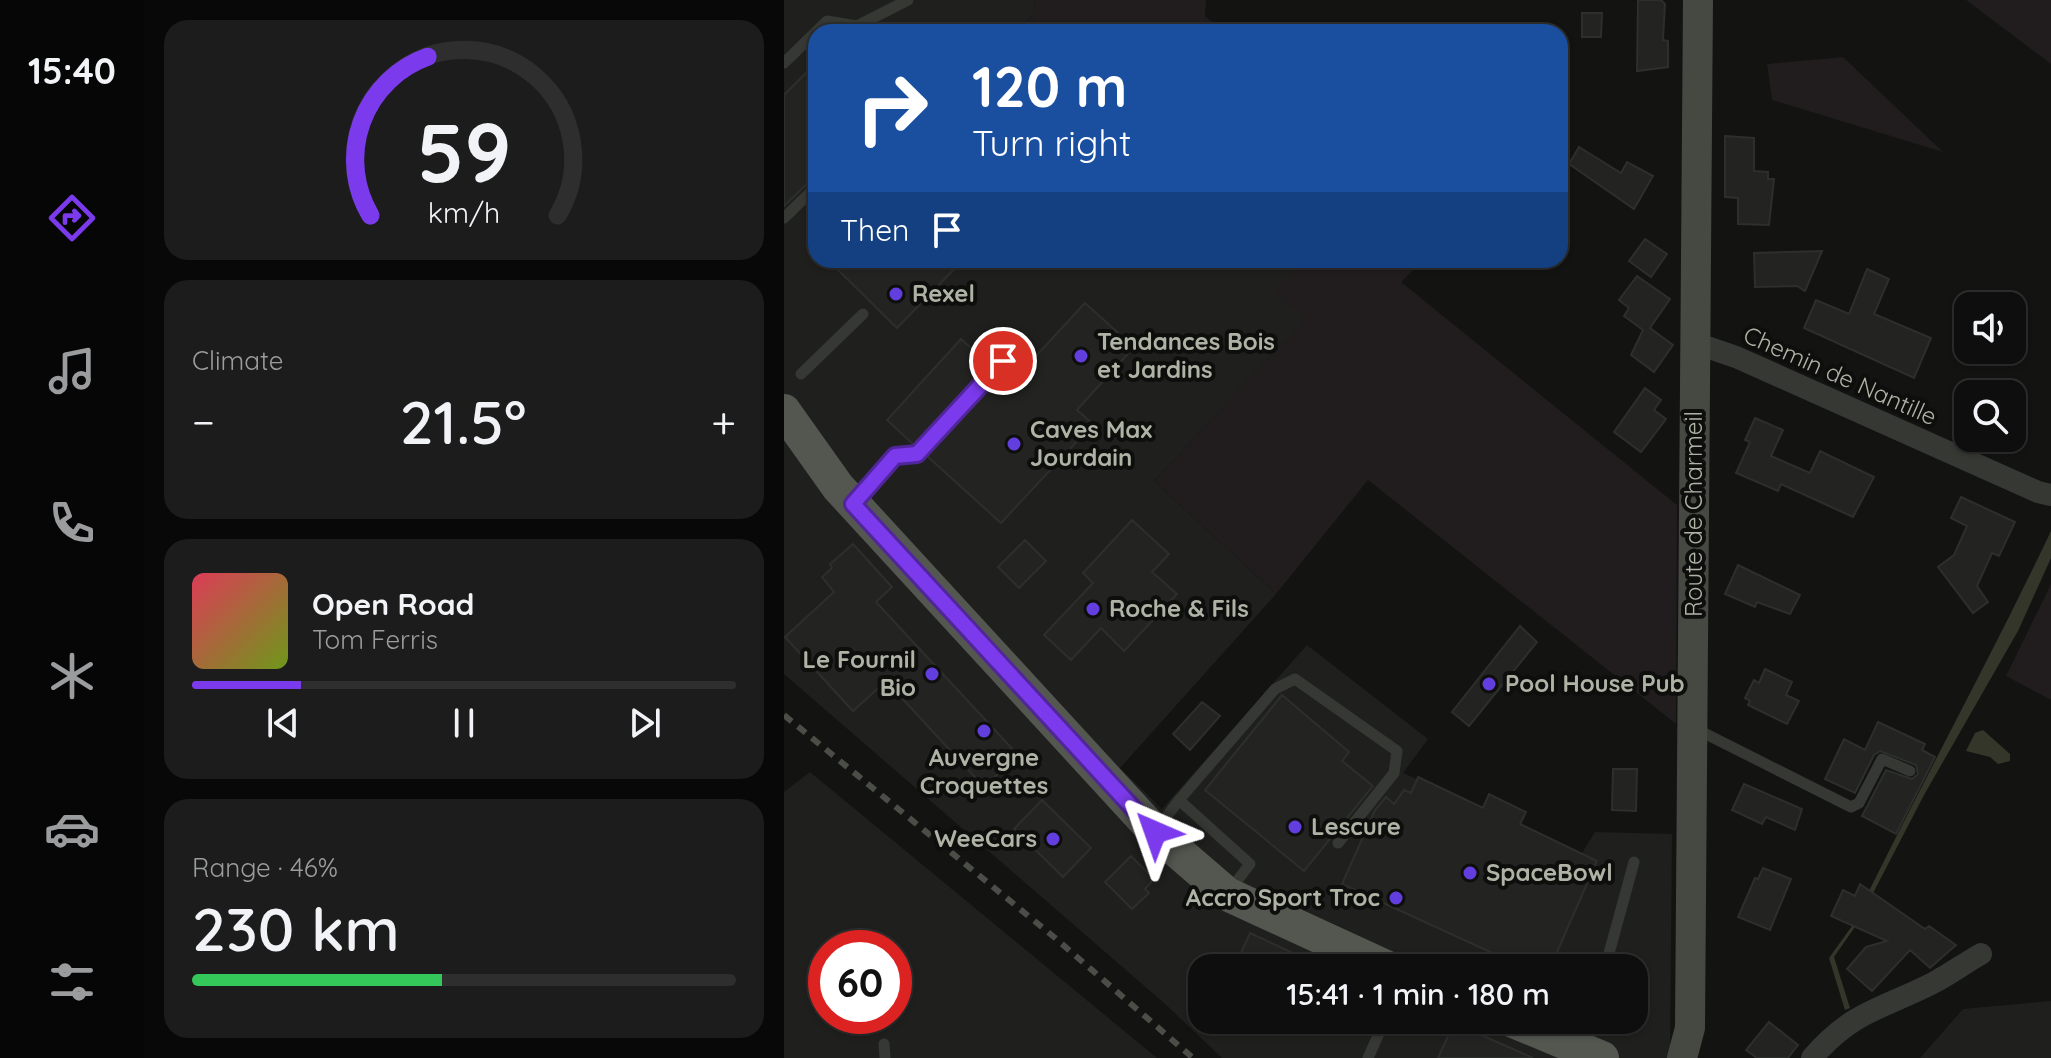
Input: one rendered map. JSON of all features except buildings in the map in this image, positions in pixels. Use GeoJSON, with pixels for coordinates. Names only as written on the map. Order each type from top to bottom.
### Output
{"type":"FeatureCollection","features":[{"type":"Feature","properties":{"kind":"main road","name":"Route de Charmeil"},"geometry":{"type":"LineString","coordinates":[[1682,1058],[1690,1028],[1698,0]]}},
{"type":"Feature","properties":{"kind":"main road"},"geometry":{"type":"LineString","coordinates":[[784,411],[853,504],[1155,832],[1227,894],[1358,954]]}},
{"type":"Feature","properties":{"kind":"main road","name":"Route de Charmeil"},"geometry":{"type":"LineString","coordinates":[[1690,1028],[1699,1058]]}},
{"type":"Feature","properties":{"kind":"main road"},"geometry":{"type":"LineString","coordinates":[[1659,1058],[1690,1028]]}},
{"type":"Feature","properties":{"kind":"main road"},"geometry":{"type":"LineString","coordinates":[[1545,1034],[1602,1058]]}},
{"type":"Feature","properties":{"kind":"street","name":"Chemin de Nantille"},"geometry":{"type":"LineString","coordinates":[[1695,343],[1736,357],[2038,492],[2051,495]]}},
{"type":"Feature","properties":{"kind":"street"},"geometry":{"type":"LineString","coordinates":[[1812,1058],[1831,1035],[1863,1012],[1932,984],[1981,954]]}},
{"type":"Feature","properties":{"kind":"lane"},"geometry":{"type":"LineString","coordinates":[[868,24],[908,0]]}},
{"type":"Feature","properties":{"kind":"lane"},"geometry":{"type":"LineString","coordinates":[[784,63],[808,40]]}},
{"type":"Feature","properties":{"kind":"lane"},"geometry":{"type":"LineString","coordinates":[[784,218],[808,195]]}},
{"type":"Feature","properties":{"kind":"lane"},"geometry":{"type":"LineString","coordinates":[[801,374],[863,314]]}},
{"type":"Feature","properties":{"kind":"lane"},"geometry":{"type":"LineString","coordinates":[[853,504],[895,456],[917,454],[1003,361],[990,338]]}},
{"type":"Feature","properties":{"kind":"lane"},"geometry":{"type":"LineString","coordinates":[[1155,832],[1275,689],[1295,679],[1397,751],[1394,773],[1338,843]]}},
{"type":"Feature","properties":{"kind":"lane"},"geometry":{"type":"LineString","coordinates":[[1692,727],[1851,807],[1859,803],[1882,759],[1910,771]]}},
{"type":"Feature","properties":{"kind":"lane"},"geometry":{"type":"LineString","coordinates":[[1179,800],[1250,864],[1227,894]]}},
{"type":"Feature","properties":{"kind":"lane"},"geometry":{"type":"LineString","coordinates":[[1609,954],[1634,862]]}},
{"type":"Feature","properties":{"kind":"lane"},"geometry":{"type":"LineString","coordinates":[[1368,1058],[1379,1034]]}},
{"type":"Feature","properties":{"kind":"lane"},"geometry":{"type":"LineString","coordinates":[[884,1044],[885,1058]]}},
{"type":"Feature","properties":{"kind":"shaded area"},"geometry":{"type":"Polygon","coordinates":[[[784,0],[1036,0],[1033,14],[1024,24],[808,24],[808,268],[1298,268],[1274,292],[1306,319],[1154,481],[1276,594],[1120,768],[1162,809],[1307,645],[1428,739],[1403,773],[1582,853],[1595,832],[1672,834],[1670,1058],[1222,1058],[1197,1034],[1648,1034],[1648,954],[1188,954],[1188,1026],[784,674],[784,0]]]}},
{"type":"Feature","properties":{"kind":"shaded area"},"geometry":{"type":"Polygon","coordinates":[[[1036,0],[1206,0],[1205,16],[1214,24],[1024,24],[1033,14],[1036,0]]]}},
{"type":"Feature","properties":{"kind":"shaded area"},"geometry":{"type":"Polygon","coordinates":[[[1966,0],[2051,0],[2051,64],[1966,0]]]}},
{"type":"Feature","properties":{"kind":"shaded area"},"geometry":{"type":"Polygon","coordinates":[[[1843,57],[1943,152],[1772,100],[1767,64],[1843,57]]]}},
{"type":"Feature","properties":{"kind":"shaded area"},"geometry":{"type":"Polygon","coordinates":[[[1298,268],[1415,268],[1401,282],[1677,505],[1676,724],[1368,480],[1276,594],[1154,481],[1305,319],[1273,292],[1298,268]]]}},
{"type":"Feature","properties":{"kind":"shaded area"},"geometry":{"type":"Polygon","coordinates":[[[2051,531],[2051,558],[2018,631],[1924,795],[1857,924],[1834,957],[1850,1008],[1845,1010],[1829,958],[1852,926],[2051,531]]]}},
{"type":"Feature","properties":{"kind":"shaded area"},"geometry":{"type":"Polygon","coordinates":[[[2051,584],[2051,700],[2006,676],[2051,584]]]}},
{"type":"Feature","properties":{"kind":"shaded area"},"geometry":{"type":"Polygon","coordinates":[[[1983,730],[2010,754],[2010,761],[1998,764],[1990,757],[1966,751],[1975,733],[1983,730]]]}},
{"type":"Feature","properties":{"kind":"shaded area"},"geometry":{"type":"Polygon","coordinates":[[[810,772],[1157,1058],[784,1058],[784,792],[810,772]]]}},
{"type":"Feature","properties":{"kind":"shaded area"},"geometry":{"type":"Polygon","coordinates":[[[2051,1001],[2051,1058],[1920,1058],[1963,1009],[2051,1001]]]}},
{"type":"Feature","properties":{"kind":"railway"},"geometry":{"type":"LineString","coordinates":[[784,715],[1054,937],[1193,1058]]}},
{"type":"Feature","properties":{"kind":"place","name":"Rexel"},"geometry":{"type":"Point","coordinates":[896,294]}},
{"type":"Feature","properties":{"kind":"place","name":"Tendances Bois et Jardins"},"geometry":{"type":"Point","coordinates":[1081,356]}},
{"type":"Feature","properties":{"kind":"place","name":"Caves Max Jourdain"},"geometry":{"type":"Point","coordinates":[1014,444]}},
{"type":"Feature","properties":{"kind":"place","name":"Roche & Fils"},"geometry":{"type":"Point","coordinates":[1093,609]}},
{"type":"Feature","properties":{"kind":"place","name":"Le Fournil Bio"},"geometry":{"type":"Point","coordinates":[932,674]}},
{"type":"Feature","properties":{"kind":"place","name":"Pool House Pub"},"geometry":{"type":"Point","coordinates":[1489,684]}},
{"type":"Feature","properties":{"kind":"place","name":"Auvergne Croquettes"},"geometry":{"type":"Point","coordinates":[984,731]}},
{"type":"Feature","properties":{"kind":"place","name":"Lescure"},"geometry":{"type":"Point","coordinates":[1295,827]}},
{"type":"Feature","properties":{"kind":"place","name":"WeeCars"},"geometry":{"type":"Point","coordinates":[1053,839]}},
{"type":"Feature","properties":{"kind":"place","name":"SpaceBowl"},"geometry":{"type":"Point","coordinates":[1470,873]}},
{"type":"Feature","properties":{"kind":"place","name":"Accro Sport Troc"},"geometry":{"type":"Point","coordinates":[1396,898]}},
{"type":"Feature","properties":{"kind":"route"},"geometry":{"type":"LineString","coordinates":[[1003,361],[917,454],[895,456],[853,504],[1155,832]]}}]}
